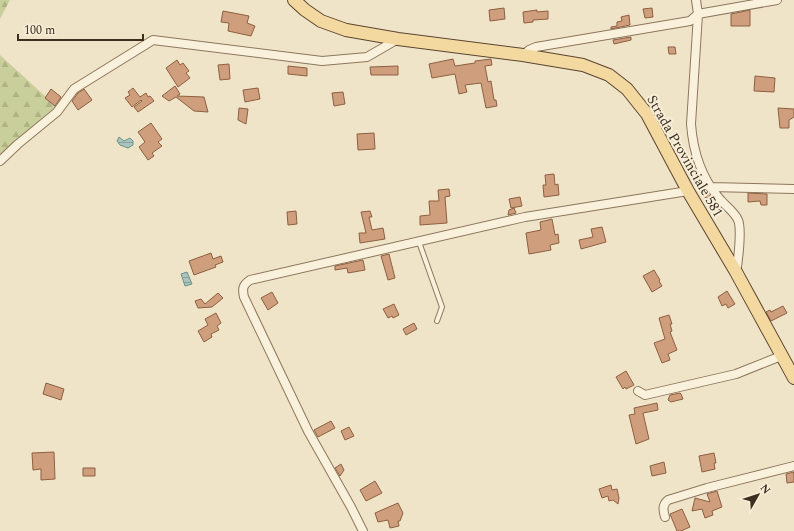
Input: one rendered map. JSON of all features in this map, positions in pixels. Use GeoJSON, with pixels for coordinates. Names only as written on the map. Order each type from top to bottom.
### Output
{"type":"FeatureCollection","features":[{"type":"Feature","properties":{"kind":"main road","name":"Strada Provinciale 581"},"geometry":{"type":"LineString","coordinates":[[294,0],[321,21],[346,30],[398,39],[524,55],[583,65],[609,75],[627,89],[647,114],[688,191],[736,272],[794,378]]}},
{"type":"Feature","properties":{"kind":"street"},"geometry":{"type":"LineString","coordinates":[[696,0],[698,14],[691,124],[692,141],[699,165],[710,187],[735,214],[739,222],[738,264],[736,272]]}},
{"type":"Feature","properties":{"kind":"street"},"geometry":{"type":"LineString","coordinates":[[524,55],[529,50],[536,47],[690,21],[698,14],[777,0]]}},
{"type":"Feature","properties":{"kind":"street"},"geometry":{"type":"LineString","coordinates":[[0,161],[56,112],[74,89],[153,40],[322,61],[367,57],[398,39]]}},
{"type":"Feature","properties":{"kind":"street"},"geometry":{"type":"LineString","coordinates":[[710,187],[794,189]]}},
{"type":"Feature","properties":{"kind":"street"},"geometry":{"type":"LineString","coordinates":[[363,531],[308,431],[244,297],[242,289],[244,284],[250,280],[525,217],[688,191]]}},
{"type":"Feature","properties":{"kind":"street"},"geometry":{"type":"LineString","coordinates":[[638,391],[645,395],[736,374],[781,356]]}},
{"type":"Feature","properties":{"kind":"street"},"geometry":{"type":"LineString","coordinates":[[664,517],[663,507],[668,500],[707,488],[794,466]]}},
{"type":"Feature","properties":{"kind":"lane"},"geometry":{"type":"LineString","coordinates":[[419,242],[442,307],[437,321]]}},
{"type":"Feature","properties":{"kind":"green space"},"geometry":{"type":"Polygon","coordinates":[[[0,0],[10,0],[0,19],[0,0]]]}},
{"type":"Feature","properties":{"kind":"green space"},"geometry":{"type":"Polygon","coordinates":[[[0,55],[56,106],[0,154],[0,55]]]}},
{"type":"Feature","properties":{"kind":"water"},"geometry":{"type":"Polygon","coordinates":[[[119,137],[124,141],[130,138],[133,141],[133,145],[128,148],[120,145],[117,141],[119,137]]]}},
{"type":"Feature","properties":{"kind":"water"},"geometry":{"type":"Polygon","coordinates":[[[187,272],[192,284],[185,286],[181,274],[187,272]]]}},
{"type":"Feature","properties":{"kind":"building"},"geometry":{"type":"Polygon","coordinates":[[[504,8],[505,19],[490,21],[489,10],[504,8]]]}},
{"type":"Feature","properties":{"kind":"building"},"geometry":{"type":"Polygon","coordinates":[[[652,8],[653,17],[645,18],[643,9],[652,8]]]}},
{"type":"Feature","properties":{"kind":"building"},"geometry":{"type":"Polygon","coordinates":[[[537,10],[537,12],[548,11],[548,19],[533,20],[533,22],[524,23],[523,12],[537,10]]]}},
{"type":"Feature","properties":{"kind":"building"},"geometry":{"type":"Polygon","coordinates":[[[750,10],[750,26],[731,26],[731,14],[750,10]]]}},
{"type":"Feature","properties":{"kind":"building"},"geometry":{"type":"Polygon","coordinates":[[[223,11],[249,16],[247,23],[255,26],[251,36],[228,31],[229,23],[221,22],[223,11]]]}},
{"type":"Feature","properties":{"kind":"building"},"geometry":{"type":"Polygon","coordinates":[[[629,15],[630,25],[611,29],[611,27],[617,26],[617,22],[622,21],[621,17],[629,15]]]}},
{"type":"Feature","properties":{"kind":"building"},"geometry":{"type":"Polygon","coordinates":[[[631,37],[631,40],[614,44],[613,40],[631,37]]]}},
{"type":"Feature","properties":{"kind":"building"},"geometry":{"type":"Polygon","coordinates":[[[668,47],[675,47],[676,54],[669,54],[668,47]]]}},
{"type":"Feature","properties":{"kind":"building"},"geometry":{"type":"Polygon","coordinates":[[[453,59],[455,66],[491,59],[492,65],[485,66],[488,82],[491,81],[494,100],[496,100],[497,106],[486,108],[481,83],[465,85],[467,92],[459,94],[455,74],[432,78],[429,64],[453,59]]]}},
{"type":"Feature","properties":{"kind":"building"},"geometry":{"type":"Polygon","coordinates":[[[177,60],[180,65],[183,63],[189,71],[186,73],[190,78],[178,87],[166,68],[177,60]]]}},
{"type":"Feature","properties":{"kind":"building"},"geometry":{"type":"Polygon","coordinates":[[[229,64],[230,79],[220,80],[218,65],[229,64]]]}},
{"type":"Feature","properties":{"kind":"building"},"geometry":{"type":"Polygon","coordinates":[[[288,66],[307,68],[307,76],[288,74],[288,66]]]}},
{"type":"Feature","properties":{"kind":"building"},"geometry":{"type":"Polygon","coordinates":[[[398,66],[398,75],[371,75],[370,67],[398,66]]]}},
{"type":"Feature","properties":{"kind":"building"},"geometry":{"type":"Polygon","coordinates":[[[755,76],[775,78],[774,92],[754,91],[755,76]]]}},
{"type":"Feature","properties":{"kind":"building"},"geometry":{"type":"Polygon","coordinates":[[[175,86],[180,94],[177,96],[204,97],[208,112],[194,111],[176,97],[169,101],[162,96],[175,86]]]}},
{"type":"Feature","properties":{"kind":"building"},"geometry":{"type":"Polygon","coordinates":[[[133,88],[140,97],[146,93],[148,97],[150,96],[154,101],[138,112],[134,107],[142,101],[141,100],[132,107],[125,98],[130,95],[128,92],[133,88]]]}},
{"type":"Feature","properties":{"kind":"building"},"geometry":{"type":"Polygon","coordinates":[[[258,88],[260,99],[245,102],[243,90],[258,88]]]}},
{"type":"Feature","properties":{"kind":"building"},"geometry":{"type":"Polygon","coordinates":[[[51,89],[61,97],[55,106],[45,98],[51,89]]]}},
{"type":"Feature","properties":{"kind":"building"},"geometry":{"type":"Polygon","coordinates":[[[84,89],[92,100],[78,110],[72,101],[78,93],[84,89]]]}},
{"type":"Feature","properties":{"kind":"building"},"geometry":{"type":"Polygon","coordinates":[[[343,92],[345,104],[334,106],[332,93],[343,92]]]}},
{"type":"Feature","properties":{"kind":"building"},"geometry":{"type":"Polygon","coordinates":[[[239,108],[248,109],[246,124],[238,120],[239,108]]]}},
{"type":"Feature","properties":{"kind":"building"},"geometry":{"type":"Polygon","coordinates":[[[778,108],[794,109],[794,117],[789,120],[789,128],[780,128],[778,108]]]}},
{"type":"Feature","properties":{"kind":"building"},"geometry":{"type":"Polygon","coordinates":[[[151,123],[162,139],[158,142],[162,146],[152,153],[154,156],[148,160],[139,147],[145,142],[138,132],[151,123]]]}},
{"type":"Feature","properties":{"kind":"building"},"geometry":{"type":"Polygon","coordinates":[[[374,133],[375,149],[358,150],[357,134],[374,133]]]}},
{"type":"Feature","properties":{"kind":"building"},"geometry":{"type":"Polygon","coordinates":[[[554,174],[555,185],[558,184],[559,195],[544,197],[543,185],[546,185],[545,175],[554,174]]]}},
{"type":"Feature","properties":{"kind":"building"},"geometry":{"type":"Polygon","coordinates":[[[449,189],[450,196],[445,197],[447,223],[420,225],[420,216],[430,215],[429,201],[439,201],[438,190],[449,189]]]}},
{"type":"Feature","properties":{"kind":"building"},"geometry":{"type":"Polygon","coordinates":[[[704,189],[713,202],[703,196],[699,191],[704,189]]]}},
{"type":"Feature","properties":{"kind":"building"},"geometry":{"type":"Polygon","coordinates":[[[748,193],[767,194],[767,205],[761,205],[760,201],[748,202],[748,193]]]}},
{"type":"Feature","properties":{"kind":"building"},"geometry":{"type":"Polygon","coordinates":[[[520,197],[522,206],[511,208],[509,199],[520,197]]]}},
{"type":"Feature","properties":{"kind":"building"},"geometry":{"type":"Polygon","coordinates":[[[514,208],[516,213],[508,215],[509,210],[514,208]]]}},
{"type":"Feature","properties":{"kind":"building"},"geometry":{"type":"Polygon","coordinates":[[[296,211],[297,224],[288,225],[287,212],[296,211]]]}},
{"type":"Feature","properties":{"kind":"building"},"geometry":{"type":"Polygon","coordinates":[[[370,211],[372,217],[369,217],[372,230],[383,228],[385,239],[360,243],[359,233],[366,233],[361,212],[370,211]]]}},
{"type":"Feature","properties":{"kind":"building"},"geometry":{"type":"Polygon","coordinates":[[[552,219],[555,235],[558,234],[559,243],[550,245],[551,250],[529,254],[526,233],[541,230],[540,222],[552,219]]]}},
{"type":"Feature","properties":{"kind":"building"},"geometry":{"type":"Polygon","coordinates":[[[602,227],[606,242],[581,249],[579,240],[593,237],[591,229],[602,227]]]}},
{"type":"Feature","properties":{"kind":"building"},"geometry":{"type":"Polygon","coordinates":[[[211,253],[213,259],[221,256],[223,262],[215,265],[216,267],[194,275],[189,261],[211,253]]]}},
{"type":"Feature","properties":{"kind":"building"},"geometry":{"type":"Polygon","coordinates":[[[389,254],[395,278],[388,280],[381,256],[389,254]]]}},
{"type":"Feature","properties":{"kind":"building"},"geometry":{"type":"Polygon","coordinates":[[[363,260],[365,270],[348,273],[347,268],[335,270],[335,266],[363,260]]]}},
{"type":"Feature","properties":{"kind":"building"},"geometry":{"type":"Polygon","coordinates":[[[654,270],[662,286],[652,292],[643,276],[654,270]]]}},
{"type":"Feature","properties":{"kind":"building"},"geometry":{"type":"Polygon","coordinates":[[[727,291],[735,304],[728,308],[726,304],[722,306],[718,297],[727,291]]]}},
{"type":"Feature","properties":{"kind":"building"},"geometry":{"type":"Polygon","coordinates":[[[272,292],[278,303],[268,310],[261,298],[272,292]]]}},
{"type":"Feature","properties":{"kind":"building"},"geometry":{"type":"Polygon","coordinates":[[[218,293],[223,298],[212,307],[198,308],[195,301],[201,299],[205,304],[218,293]]]}},
{"type":"Feature","properties":{"kind":"building"},"geometry":{"type":"Polygon","coordinates":[[[394,304],[399,315],[393,318],[392,316],[388,318],[383,309],[394,304]]]}},
{"type":"Feature","properties":{"kind":"building"},"geometry":{"type":"Polygon","coordinates":[[[783,306],[787,313],[771,321],[766,312],[770,310],[771,312],[783,306]]]}},
{"type":"Feature","properties":{"kind":"building"},"geometry":{"type":"Polygon","coordinates":[[[216,313],[221,323],[217,326],[219,330],[211,334],[212,337],[204,342],[198,331],[208,325],[205,319],[216,313]]]}},
{"type":"Feature","properties":{"kind":"building"},"geometry":{"type":"Polygon","coordinates":[[[669,315],[672,324],[670,324],[672,331],[670,332],[677,350],[668,354],[670,360],[662,363],[654,343],[665,339],[659,318],[669,315]]]}},
{"type":"Feature","properties":{"kind":"building"},"geometry":{"type":"Polygon","coordinates":[[[414,323],[417,329],[406,335],[403,329],[414,323]]]}},
{"type":"Feature","properties":{"kind":"building"},"geometry":{"type":"Polygon","coordinates":[[[626,371],[634,385],[623,389],[616,377],[626,371]]]}},
{"type":"Feature","properties":{"kind":"building"},"geometry":{"type":"Polygon","coordinates":[[[46,383],[64,389],[61,400],[43,394],[46,383]]]}},
{"type":"Feature","properties":{"kind":"building"},"geometry":{"type":"Polygon","coordinates":[[[680,393],[683,399],[671,402],[668,400],[670,395],[680,393]]]}},
{"type":"Feature","properties":{"kind":"building"},"geometry":{"type":"Polygon","coordinates":[[[657,403],[658,410],[643,413],[649,439],[636,444],[629,415],[635,414],[634,408],[657,403]]]}},
{"type":"Feature","properties":{"kind":"building"},"geometry":{"type":"Polygon","coordinates":[[[331,421],[335,428],[318,437],[314,430],[331,421]]]}},
{"type":"Feature","properties":{"kind":"building"},"geometry":{"type":"Polygon","coordinates":[[[349,427],[354,436],[345,440],[341,431],[349,427]]]}},
{"type":"Feature","properties":{"kind":"building"},"geometry":{"type":"Polygon","coordinates":[[[54,452],[55,479],[41,480],[41,469],[33,470],[32,453],[54,452]]]}},
{"type":"Feature","properties":{"kind":"building"},"geometry":{"type":"Polygon","coordinates":[[[714,453],[716,463],[714,463],[715,469],[702,472],[699,456],[714,453]]]}},
{"type":"Feature","properties":{"kind":"building"},"geometry":{"type":"Polygon","coordinates":[[[664,462],[666,473],[652,476],[650,466],[664,462]]]}},
{"type":"Feature","properties":{"kind":"building"},"geometry":{"type":"Polygon","coordinates":[[[341,464],[344,470],[340,476],[335,468],[341,464]]]}},
{"type":"Feature","properties":{"kind":"building"},"geometry":{"type":"Polygon","coordinates":[[[83,468],[95,468],[95,476],[83,476],[83,468]]]}},
{"type":"Feature","properties":{"kind":"building"},"geometry":{"type":"Polygon","coordinates":[[[794,472],[794,482],[787,483],[786,474],[794,472]]]}},
{"type":"Feature","properties":{"kind":"building"},"geometry":{"type":"Polygon","coordinates":[[[375,481],[382,493],[366,501],[360,490],[375,481]]]}},
{"type":"Feature","properties":{"kind":"building"},"geometry":{"type":"Polygon","coordinates":[[[611,485],[612,490],[617,489],[619,498],[618,504],[613,500],[609,501],[608,496],[602,498],[599,489],[611,485]]]}},
{"type":"Feature","properties":{"kind":"building"},"geometry":{"type":"Polygon","coordinates":[[[717,491],[722,507],[712,511],[713,515],[705,518],[702,509],[692,511],[695,498],[710,502],[707,494],[717,491]]]}},
{"type":"Feature","properties":{"kind":"building"},"geometry":{"type":"Polygon","coordinates":[[[398,503],[403,513],[400,521],[398,521],[399,526],[390,528],[388,520],[378,522],[375,513],[398,503]]]}},
{"type":"Feature","properties":{"kind":"building"},"geometry":{"type":"Polygon","coordinates":[[[682,509],[690,527],[677,531],[670,514],[682,509]]]}}]}
